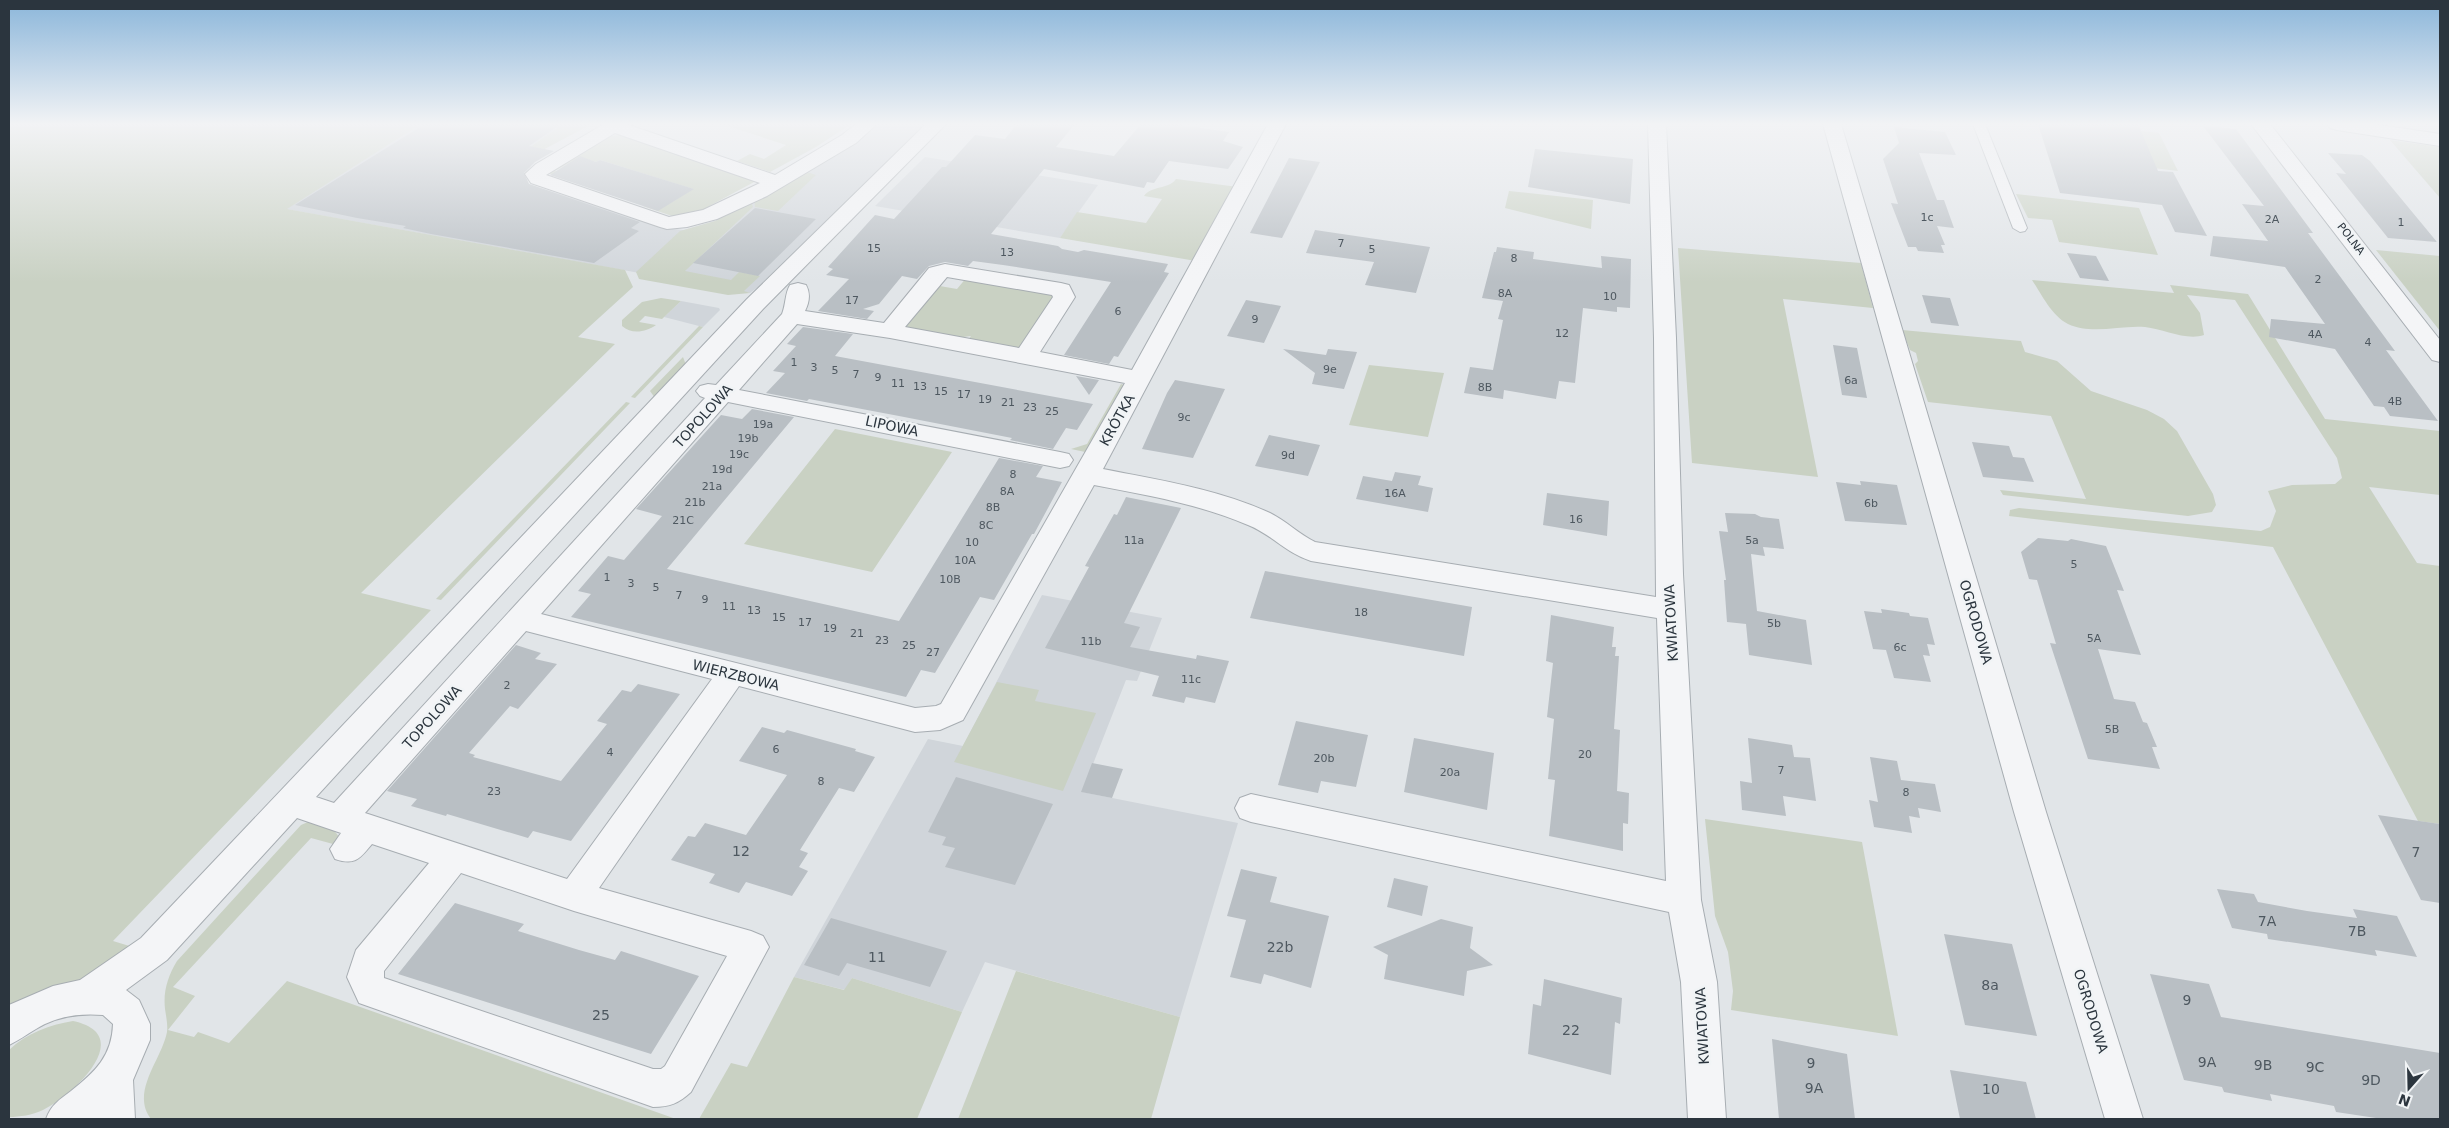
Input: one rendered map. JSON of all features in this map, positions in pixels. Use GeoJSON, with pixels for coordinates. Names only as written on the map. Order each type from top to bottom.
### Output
{"type":"FeatureCollection","features":[{"type":"Feature","properties":{"kind":"street"},"geometry":{"type":"LineString","coordinates":[[537,177],[538,179],[667,223],[676,224],[692,222],[717,213],[784,177]]}},
{"type":"Feature","properties":{"kind":"street"},"geometry":{"type":"LineString","coordinates":[[760,177],[775,182]]}},
{"type":"Feature","properties":{"kind":"street"},"geometry":{"type":"LineString","coordinates":[[89,996],[154,949],[680,385],[818,239],[883,177]]}},
{"type":"Feature","properties":{"kind":"street","name":"KRÓTKA"},"geometry":{"type":"LineString","coordinates":[[952,712],[1087,475],[1248,177]]}},
{"type":"Feature","properties":{"kind":"street","name":"KWIATOWA"},"geometry":{"type":"LineString","coordinates":[[1659,177],[1665,338],[1671,610],[1684,900],[1694,941],[1700,982],[1707,1119]]}},
{"type":"Feature","properties":{"kind":"street","name":"OGRODOWA"},"geometry":{"type":"LineString","coordinates":[[1847,177],[2030,812],[2124,1119]]}},
{"type":"Feature","properties":{"kind":"street","name":"POLNA"},"geometry":{"type":"LineString","coordinates":[[2301,177],[2440,355]]}},
{"type":"Feature","properties":{"kind":"street"},"geometry":{"type":"LineString","coordinates":[[1026,356],[1064,297],[1061,290],[945,270],[937,273],[890,331],[1139,378]]}},
{"type":"Feature","properties":{"kind":"street","name":"TOPOLOWA"},"geometry":{"type":"LineString","coordinates":[[351,832],[521,619],[723,394],[795,303],[890,331]]}},
{"type":"Feature","properties":{"kind":"street","name":"LIPOWA"},"geometry":{"type":"LineString","coordinates":[[680,385],[1060,460]]}},
{"type":"Feature","properties":{"kind":"street"},"geometry":{"type":"LineString","coordinates":[[1087,475],[1194,496],[1219,504],[1261,520],[1311,552],[1671,610]]}},
{"type":"Feature","properties":{"kind":"street","name":"WIERZBOWA"},"geometry":{"type":"LineString","coordinates":[[521,619],[915,720],[940,718],[952,712]]}},
{"type":"Feature","properties":{"kind":"street"},"geometry":{"type":"LineString","coordinates":[[574,896],[732,674]]}},
{"type":"Feature","properties":{"kind":"street"},"geometry":{"type":"LineString","coordinates":[[292,803],[351,832],[453,858],[574,896],[751,947],[678,1079],[668,1088],[653,1088],[372,991],[366,984],[364,974],[369,962],[453,858]]}},
{"type":"Feature","properties":{"kind":"street"},"geometry":{"type":"LineString","coordinates":[[1251,808],[1684,900]]}},
{"type":"Feature","properties":{"kind":"street"},"geometry":{"type":"LineString","coordinates":[[124,1008],[154,949]]}},
{"type":"Feature","properties":{"kind":"street"},"geometry":{"type":"LineString","coordinates":[[10,1024],[37,1009],[64,999],[89,996],[110,999],[124,1008],[131,1022],[131,1039],[124,1060],[114,1075],[88,1102],[65,1119]]}},
{"type":"Feature","properties":{"kind":"street"},"geometry":{"type":"LineString","coordinates":[[114,1075],[116,1119]]}},
{"type":"Feature","properties":{"kind":"lane"},"geometry":{"type":"LineString","coordinates":[[2000,177],[2020,228]]}},
{"type":"Feature","properties":{"kind":"shaded area"},"geometry":{"type":"Polygon","coordinates":[[[9,177],[338,177],[287,209],[625,270],[633,287],[578,337],[615,344],[361,593],[431,610],[113,941],[136,948],[97,975],[9,1010],[9,177]]]}},
{"type":"Feature","properties":{"kind":"shaded area"},"geometry":{"type":"Polygon","coordinates":[[[337,177],[504,177],[666,228],[684,230],[715,221],[794,177],[872,177],[750,293],[286,209],[337,177]]]}},
{"type":"Feature","properties":{"kind":"shaded area"},"geometry":{"type":"Polygon","coordinates":[[[653,177],[743,177],[756,181],[700,211],[672,216],[643,206],[653,199],[669,204],[693,189],[653,177]]]}},
{"type":"Feature","properties":{"kind":"shaded area"},"geometry":{"type":"Polygon","coordinates":[[[794,177],[814,177],[778,211],[755,207],[754,199],[794,177]]]}},
{"type":"Feature","properties":{"kind":"shaded area"},"geometry":{"type":"Polygon","coordinates":[[[905,177],[1046,177],[1098,185],[1060,238],[875,206],[905,177]]]}},
{"type":"Feature","properties":{"kind":"shaded area"},"geometry":{"type":"Polygon","coordinates":[[[2422,177],[2440,177],[2440,198],[2422,177]]]}},
{"type":"Feature","properties":{"kind":"shaded area"},"geometry":{"type":"Polygon","coordinates":[[[1176,179],[1238,187],[1196,261],[1060,238],[1077,212],[1146,223],[1162,199],[1144,196],[1151,190],[1169,185],[1176,179]]]}},
{"type":"Feature","properties":{"kind":"shaded area"},"geometry":{"type":"Polygon","coordinates":[[[1509,191],[1593,200],[1591,229],[1505,208],[1509,191]]]}},
{"type":"Feature","properties":{"kind":"shaded area"},"geometry":{"type":"Polygon","coordinates":[[[2016,194],[2139,208],[2158,255],[2059,242],[2052,220],[2028,218],[2016,194]]]}},
{"type":"Feature","properties":{"kind":"shaded area"},"geometry":{"type":"Polygon","coordinates":[[[751,201],[753,207],[685,271],[731,280],[739,272],[760,276],[744,291],[750,293],[728,295],[639,279],[636,272],[680,231],[715,221],[751,201]]]}},
{"type":"Feature","properties":{"kind":"shaded area"},"geometry":{"type":"Polygon","coordinates":[[[1678,248],[1861,263],[1873,308],[1783,299],[1818,477],[1692,463],[1678,248]]]}},
{"type":"Feature","properties":{"kind":"shaded area"},"geometry":{"type":"Polygon","coordinates":[[[2376,250],[2440,256],[2440,331],[2376,250]]]}},
{"type":"Feature","properties":{"kind":"shaded area"},"geometry":{"type":"Polygon","coordinates":[[[967,277],[1050,292],[1056,299],[1026,343],[1013,349],[968,340],[971,336],[956,338],[907,328],[903,325],[934,285],[957,289],[967,277]]]}},
{"type":"Feature","properties":{"kind":"shaded area"},"geometry":{"type":"Polygon","coordinates":[[[2032,280],[2174,293],[2170,285],[2248,294],[2325,419],[2440,431],[2440,495],[2369,487],[2417,563],[2440,566],[2440,824],[2418,821],[2273,547],[2009,516],[2010,510],[2019,508],[2261,531],[2270,527],[2276,511],[2268,491],[2292,485],[2335,484],[2342,478],[2337,458],[2235,300],[2187,295],[2200,313],[2204,335],[2182,336],[2145,327],[2087,329],[2068,324],[2057,316],[2032,280]]]}},
{"type":"Feature","properties":{"kind":"shaded area"},"geometry":{"type":"Polygon","coordinates":[[[661,298],[681,301],[662,319],[645,316],[639,322],[656,325],[648,329],[639,332],[630,331],[622,326],[622,320],[642,302],[661,298]]]}},
{"type":"Feature","properties":{"kind":"shaded area"},"geometry":{"type":"Polygon","coordinates":[[[681,301],[719,308],[720,310],[703,327],[664,317],[681,301]]]}},
{"type":"Feature","properties":{"kind":"shaded area"},"geometry":{"type":"Polygon","coordinates":[[[699,326],[703,327],[635,398],[631,397],[699,326]]]}},
{"type":"Feature","properties":{"kind":"shaded area"},"geometry":{"type":"Polygon","coordinates":[[[1902,330],[2021,341],[2025,352],[2057,361],[2091,391],[2147,410],[2164,419],[2177,431],[2213,494],[2216,505],[2212,512],[2188,516],[2003,495],[2000,490],[2086,499],[2051,416],[1928,402],[1915,364],[1918,361],[1916,353],[1910,350],[1902,330]]]}},
{"type":"Feature","properties":{"kind":"shaded area"},"geometry":{"type":"Polygon","coordinates":[[[683,357],[686,365],[655,398],[650,391],[683,357]]]}},
{"type":"Feature","properties":{"kind":"shaded area"},"geometry":{"type":"Polygon","coordinates":[[[1369,365],[1444,373],[1428,437],[1349,425],[1369,365]]]}},
{"type":"Feature","properties":{"kind":"shaded area"},"geometry":{"type":"Polygon","coordinates":[[[1121,384],[1124,385],[1090,453],[1071,449],[1087,444],[1121,384]]]}},
{"type":"Feature","properties":{"kind":"shaded area"},"geometry":{"type":"Polygon","coordinates":[[[626,402],[630,403],[441,600],[436,599],[626,402]]]}},
{"type":"Feature","properties":{"kind":"shaded area"},"geometry":{"type":"Polygon","coordinates":[[[835,429],[952,452],[872,572],[744,544],[835,429]]]}},
{"type":"Feature","properties":{"kind":"shaded area"},"geometry":{"type":"Polygon","coordinates":[[[1042,595],[1162,618],[1137,681],[1126,680],[1082,792],[1238,823],[1180,1017],[985,962],[962,1012],[852,978],[845,990],[794,977],[928,739],[963,746],[1042,595]]]}},
{"type":"Feature","properties":{"kind":"shaded area"},"geometry":{"type":"Polygon","coordinates":[[[997,682],[1039,690],[1035,701],[1096,713],[1063,791],[954,762],[997,682]]]}},
{"type":"Feature","properties":{"kind":"shaded area"},"geometry":{"type":"Polygon","coordinates":[[[1705,819],[1862,842],[1898,1036],[1731,1010],[1733,991],[1728,952],[1715,916],[1705,819]]]}},
{"type":"Feature","properties":{"kind":"shaded area"},"geometry":{"type":"Polygon","coordinates":[[[308,822],[321,824],[333,830],[339,837],[333,844],[311,838],[173,987],[195,996],[168,1030],[194,1037],[198,1032],[229,1043],[287,981],[676,1119],[151,1119],[145,1109],[144,1098],[149,1076],[167,1032],[165,996],[169,978],[177,961],[301,825],[308,822]]]}},
{"type":"Feature","properties":{"kind":"shaded area"},"geometry":{"type":"Polygon","coordinates":[[[1016,971],[1180,1017],[1151,1119],[958,1119],[1016,971]]]}},
{"type":"Feature","properties":{"kind":"shaded area"},"geometry":{"type":"Polygon","coordinates":[[[794,977],[844,990],[852,978],[962,1012],[917,1119],[699,1119],[731,1063],[747,1067],[794,977]]]}},
{"type":"Feature","properties":{"kind":"shaded area"},"geometry":{"type":"Polygon","coordinates":[[[73,1021],[92,1028],[100,1039],[100,1051],[94,1065],[69,1092],[43,1110],[22,1116],[9,1117],[9,1050],[23,1039],[39,1031],[73,1021]]]}},
{"type":"Feature","properties":{"kind":"building"},"geometry":{"type":"Polygon","coordinates":[[[341,177],[526,177],[529,184],[640,222],[631,228],[639,231],[594,263],[431,234],[403,228],[406,226],[295,205],[341,177]]]}},
{"type":"Feature","properties":{"kind":"building"},"geometry":{"type":"Polygon","coordinates":[[[555,177],[654,177],[694,189],[658,211],[555,177]]]}},
{"type":"Feature","properties":{"kind":"building"},"geometry":{"type":"Polygon","coordinates":[[[933,177],[1038,177],[991,234],[1058,246],[1062,249],[1078,252],[1084,250],[1168,264],[1164,272],[1169,273],[1118,357],[1114,356],[1109,364],[1064,355],[1111,282],[973,261],[968,266],[945,262],[929,266],[917,279],[902,276],[879,304],[863,309],[874,311],[867,319],[818,311],[849,279],[826,275],[833,269],[828,267],[875,215],[894,219],[933,177]]]}},
{"type":"Feature","properties":{"kind":"building"},"geometry":{"type":"Polygon","coordinates":[[[1084,177],[1158,177],[1154,183],[1147,182],[1144,188],[1084,177]]]}},
{"type":"Feature","properties":{"kind":"building"},"geometry":{"type":"Polygon","coordinates":[[[1279,177],[1313,177],[1282,238],[1250,233],[1279,177]]]}},
{"type":"Feature","properties":{"kind":"building"},"geometry":{"type":"Polygon","coordinates":[[[1530,177],[1632,177],[1630,204],[1528,187],[1530,177]]]}},
{"type":"Feature","properties":{"kind":"building"},"geometry":{"type":"Polygon","coordinates":[[[1889,177],[1928,177],[1937,200],[1944,200],[1954,228],[1937,226],[1945,245],[1941,245],[1944,253],[1918,251],[1916,247],[1908,247],[1891,203],[1898,204],[1889,177]]]}},
{"type":"Feature","properties":{"kind":"building"},"geometry":{"type":"Polygon","coordinates":[[[2055,177],[2175,177],[2207,236],[2175,232],[2162,205],[2060,193],[2055,177]]]}},
{"type":"Feature","properties":{"kind":"building"},"geometry":{"type":"Polygon","coordinates":[[[2242,177],[2271,177],[2313,233],[2308,233],[2395,351],[2386,350],[2438,421],[2390,416],[2384,407],[2374,406],[2335,349],[2269,337],[2271,319],[2325,324],[2285,267],[2210,256],[2213,236],[2268,241],[2242,204],[2264,206],[2242,177]]]}},
{"type":"Feature","properties":{"kind":"building"},"geometry":{"type":"Polygon","coordinates":[[[2339,177],[2383,177],[2437,242],[2388,238],[2339,177]]]}},
{"type":"Feature","properties":{"kind":"building"},"geometry":{"type":"Polygon","coordinates":[[[755,208],[816,219],[758,276],[693,263],[755,208]]]}},
{"type":"Feature","properties":{"kind":"building"},"geometry":{"type":"Polygon","coordinates":[[[1315,230],[1430,247],[1416,293],[1365,285],[1374,262],[1306,253],[1315,230]]]}},
{"type":"Feature","properties":{"kind":"building"},"geometry":{"type":"Polygon","coordinates":[[[1497,247],[1534,252],[1533,259],[1602,268],[1601,256],[1631,259],[1630,308],[1617,307],[1617,312],[1583,308],[1575,383],[1559,381],[1556,399],[1504,390],[1503,399],[1464,393],[1470,367],[1493,370],[1503,320],[1498,319],[1503,301],[1482,298],[1497,247]]]}},
{"type":"Feature","properties":{"kind":"building"},"geometry":{"type":"Polygon","coordinates":[[[2067,253],[2096,256],[2109,281],[2080,278],[2067,253]]]}},
{"type":"Feature","properties":{"kind":"building"},"geometry":{"type":"Polygon","coordinates":[[[1922,295],[1950,298],[1959,326],[1931,323],[1922,295]]]}},
{"type":"Feature","properties":{"kind":"building"},"geometry":{"type":"Polygon","coordinates":[[[1246,300],[1281,306],[1264,343],[1227,336],[1246,300]]]}},
{"type":"Feature","properties":{"kind":"building"},"geometry":{"type":"Polygon","coordinates":[[[803,327],[853,334],[835,356],[1093,404],[1077,430],[1066,428],[1053,449],[1010,440],[1012,438],[809,399],[807,401],[766,393],[785,373],[773,371],[796,346],[787,344],[803,327]]]}},
{"type":"Feature","properties":{"kind":"building"},"geometry":{"type":"Polygon","coordinates":[[[1833,345],[1857,348],[1867,398],[1842,395],[1833,345]]]}},
{"type":"Feature","properties":{"kind":"building"},"geometry":{"type":"Polygon","coordinates":[[[1283,349],[1326,355],[1328,349],[1357,352],[1344,389],[1312,384],[1315,373],[1283,349]]]}},
{"type":"Feature","properties":{"kind":"building"},"geometry":{"type":"Polygon","coordinates":[[[1076,376],[1099,380],[1089,395],[1076,376]]]}},
{"type":"Feature","properties":{"kind":"building"},"geometry":{"type":"Polygon","coordinates":[[[1175,380],[1225,389],[1193,458],[1142,449],[1167,393],[1175,380]]]}},
{"type":"Feature","properties":{"kind":"building"},"geometry":{"type":"Polygon","coordinates":[[[752,409],[794,417],[667,569],[899,621],[999,458],[1043,466],[1036,477],[1062,482],[1034,534],[1032,534],[994,600],[980,597],[935,673],[921,670],[906,697],[571,617],[591,594],[578,591],[608,556],[624,560],[662,516],[636,509],[721,415],[742,419],[752,409]]]}},
{"type":"Feature","properties":{"kind":"building"},"geometry":{"type":"Polygon","coordinates":[[[1269,435],[1320,445],[1308,476],[1255,466],[1269,435]]]}},
{"type":"Feature","properties":{"kind":"building"},"geometry":{"type":"Polygon","coordinates":[[[1972,442],[2009,446],[2013,457],[2024,458],[2034,482],[1983,477],[1972,442]]]}},
{"type":"Feature","properties":{"kind":"building"},"geometry":{"type":"Polygon","coordinates":[[[1395,472],[1421,476],[1418,485],[1433,488],[1428,512],[1356,499],[1363,476],[1392,481],[1395,472]]]}},
{"type":"Feature","properties":{"kind":"building"},"geometry":{"type":"Polygon","coordinates":[[[1860,481],[1897,485],[1907,525],[1845,521],[1836,482],[1861,485],[1860,481]]]}},
{"type":"Feature","properties":{"kind":"building"},"geometry":{"type":"Polygon","coordinates":[[[1547,493],[1609,501],[1607,536],[1543,525],[1547,493]]]}},
{"type":"Feature","properties":{"kind":"building"},"geometry":{"type":"Polygon","coordinates":[[[1126,497],[1181,508],[1124,623],[1140,627],[1130,647],[1196,659],[1197,655],[1229,661],[1215,703],[1186,697],[1184,703],[1152,696],[1159,676],[1045,648],[1089,567],[1085,566],[1114,514],[1117,515],[1126,497]]]}},
{"type":"Feature","properties":{"kind":"building"},"geometry":{"type":"Polygon","coordinates":[[[1725,513],[1755,514],[1761,517],[1779,519],[1784,549],[1763,547],[1765,556],[1751,554],[1757,611],[1806,620],[1812,665],[1749,655],[1746,624],[1727,622],[1724,580],[1726,580],[1719,531],[1728,532],[1725,513]]]}},
{"type":"Feature","properties":{"kind":"building"},"geometry":{"type":"Polygon","coordinates":[[[2038,538],[2068,541],[2071,539],[2106,546],[2124,591],[2117,590],[2141,655],[2098,649],[2114,699],[2135,702],[2143,722],[2147,723],[2157,747],[2152,747],[2160,769],[2088,759],[2050,643],[2056,644],[2037,580],[2029,579],[2021,552],[2038,538]]]}},
{"type":"Feature","properties":{"kind":"building"},"geometry":{"type":"Polygon","coordinates":[[[1265,571],[1472,607],[1464,656],[1250,618],[1265,571]]]}},
{"type":"Feature","properties":{"kind":"building"},"geometry":{"type":"Polygon","coordinates":[[[1881,609],[1928,618],[1935,645],[1927,644],[1930,656],[1923,655],[1931,682],[1894,678],[1886,650],[1873,649],[1864,611],[1882,613],[1881,609]]]}},
{"type":"Feature","properties":{"kind":"building"},"geometry":{"type":"Polygon","coordinates":[[[1551,615],[1614,627],[1612,647],[1616,647],[1615,656],[1619,656],[1614,729],[1620,730],[1617,791],[1629,793],[1628,824],[1623,823],[1623,851],[1549,836],[1555,780],[1548,779],[1554,719],[1547,717],[1553,663],[1546,661],[1551,615]]]}},
{"type":"Feature","properties":{"kind":"building"},"geometry":{"type":"Polygon","coordinates":[[[516,645],[541,653],[535,659],[557,664],[518,709],[510,706],[469,753],[475,755],[473,757],[561,781],[607,724],[597,721],[622,690],[631,692],[638,684],[680,694],[571,841],[533,831],[528,838],[447,814],[446,816],[411,806],[417,799],[387,791],[516,645]]]}},
{"type":"Feature","properties":{"kind":"building"},"geometry":{"type":"Polygon","coordinates":[[[1296,721],[1368,735],[1356,787],[1321,781],[1318,793],[1278,785],[1296,721]]]}},
{"type":"Feature","properties":{"kind":"building"},"geometry":{"type":"Polygon","coordinates":[[[762,727],[784,733],[787,730],[856,749],[855,751],[875,757],[854,792],[839,788],[800,850],[808,853],[799,867],[808,871],[792,896],[746,882],[739,893],[709,883],[715,874],[671,860],[688,836],[695,837],[705,823],[746,835],[787,775],[739,761],[762,727]]]}},
{"type":"Feature","properties":{"kind":"building"},"geometry":{"type":"Polygon","coordinates":[[[1414,738],[1494,753],[1487,810],[1404,792],[1414,738]]]}},
{"type":"Feature","properties":{"kind":"building"},"geometry":{"type":"Polygon","coordinates":[[[1748,738],[1792,745],[1794,757],[1810,758],[1816,801],[1783,796],[1786,816],[1742,810],[1740,781],[1752,783],[1748,738]]]}},
{"type":"Feature","properties":{"kind":"building"},"geometry":{"type":"Polygon","coordinates":[[[1870,757],[1897,761],[1901,780],[1935,784],[1941,812],[1918,808],[1920,818],[1909,816],[1912,833],[1874,827],[1869,800],[1878,802],[1870,757]]]}},
{"type":"Feature","properties":{"kind":"building"},"geometry":{"type":"Polygon","coordinates":[[[1092,763],[1123,769],[1112,798],[1081,792],[1092,763]]]}},
{"type":"Feature","properties":{"kind":"building"},"geometry":{"type":"Polygon","coordinates":[[[956,777],[1053,804],[1015,885],[945,867],[955,848],[942,845],[946,837],[928,832],[956,777]]]}},
{"type":"Feature","properties":{"kind":"building"},"geometry":{"type":"Polygon","coordinates":[[[2378,815],[2440,824],[2440,903],[2421,900],[2378,815]]]}},
{"type":"Feature","properties":{"kind":"building"},"geometry":{"type":"Polygon","coordinates":[[[1241,869],[1277,877],[1270,902],[1329,916],[1311,988],[1264,974],[1261,984],[1230,977],[1246,920],[1227,916],[1241,869]]]}},
{"type":"Feature","properties":{"kind":"building"},"geometry":{"type":"Polygon","coordinates":[[[1394,878],[1428,886],[1422,916],[1387,907],[1394,878]]]}},
{"type":"Feature","properties":{"kind":"building"},"geometry":{"type":"Polygon","coordinates":[[[2217,889],[2254,894],[2258,902],[2307,911],[2357,918],[2353,909],[2397,916],[2417,957],[2375,950],[2377,956],[2268,939],[2267,934],[2232,928],[2217,889]]]}},
{"type":"Feature","properties":{"kind":"building"},"geometry":{"type":"Polygon","coordinates":[[[455,903],[524,924],[518,931],[579,950],[615,960],[621,951],[699,976],[651,1054],[398,974],[455,903]]]}},
{"type":"Feature","properties":{"kind":"building"},"geometry":{"type":"Polygon","coordinates":[[[831,918],[947,951],[930,987],[847,963],[839,976],[804,965],[831,918]]]}},
{"type":"Feature","properties":{"kind":"building"},"geometry":{"type":"Polygon","coordinates":[[[1441,919],[1473,927],[1470,948],[1493,965],[1467,971],[1464,996],[1384,979],[1388,955],[1373,947],[1441,919]]]}},
{"type":"Feature","properties":{"kind":"building"},"geometry":{"type":"Polygon","coordinates":[[[1944,934],[2012,944],[2037,1036],[1965,1025],[1944,934]]]}},
{"type":"Feature","properties":{"kind":"building"},"geometry":{"type":"Polygon","coordinates":[[[2150,974],[2209,984],[2221,1017],[2440,1053],[2440,1119],[2376,1118],[2336,1112],[2334,1106],[2270,1094],[2272,1101],[2224,1092],[2222,1087],[2184,1080],[2150,974]]]}},
{"type":"Feature","properties":{"kind":"building"},"geometry":{"type":"Polygon","coordinates":[[[1544,979],[1622,998],[1620,1024],[1615,1022],[1611,1075],[1528,1054],[1533,1004],[1541,1006],[1544,979]]]}},
{"type":"Feature","properties":{"kind":"building"},"geometry":{"type":"Polygon","coordinates":[[[1772,1039],[1847,1054],[1855,1119],[1779,1119],[1772,1039]]]}},
{"type":"Feature","properties":{"kind":"building"},"geometry":{"type":"Polygon","coordinates":[[[1950,1070],[2026,1082],[2036,1119],[1960,1119],[1950,1070]]]}}]}
